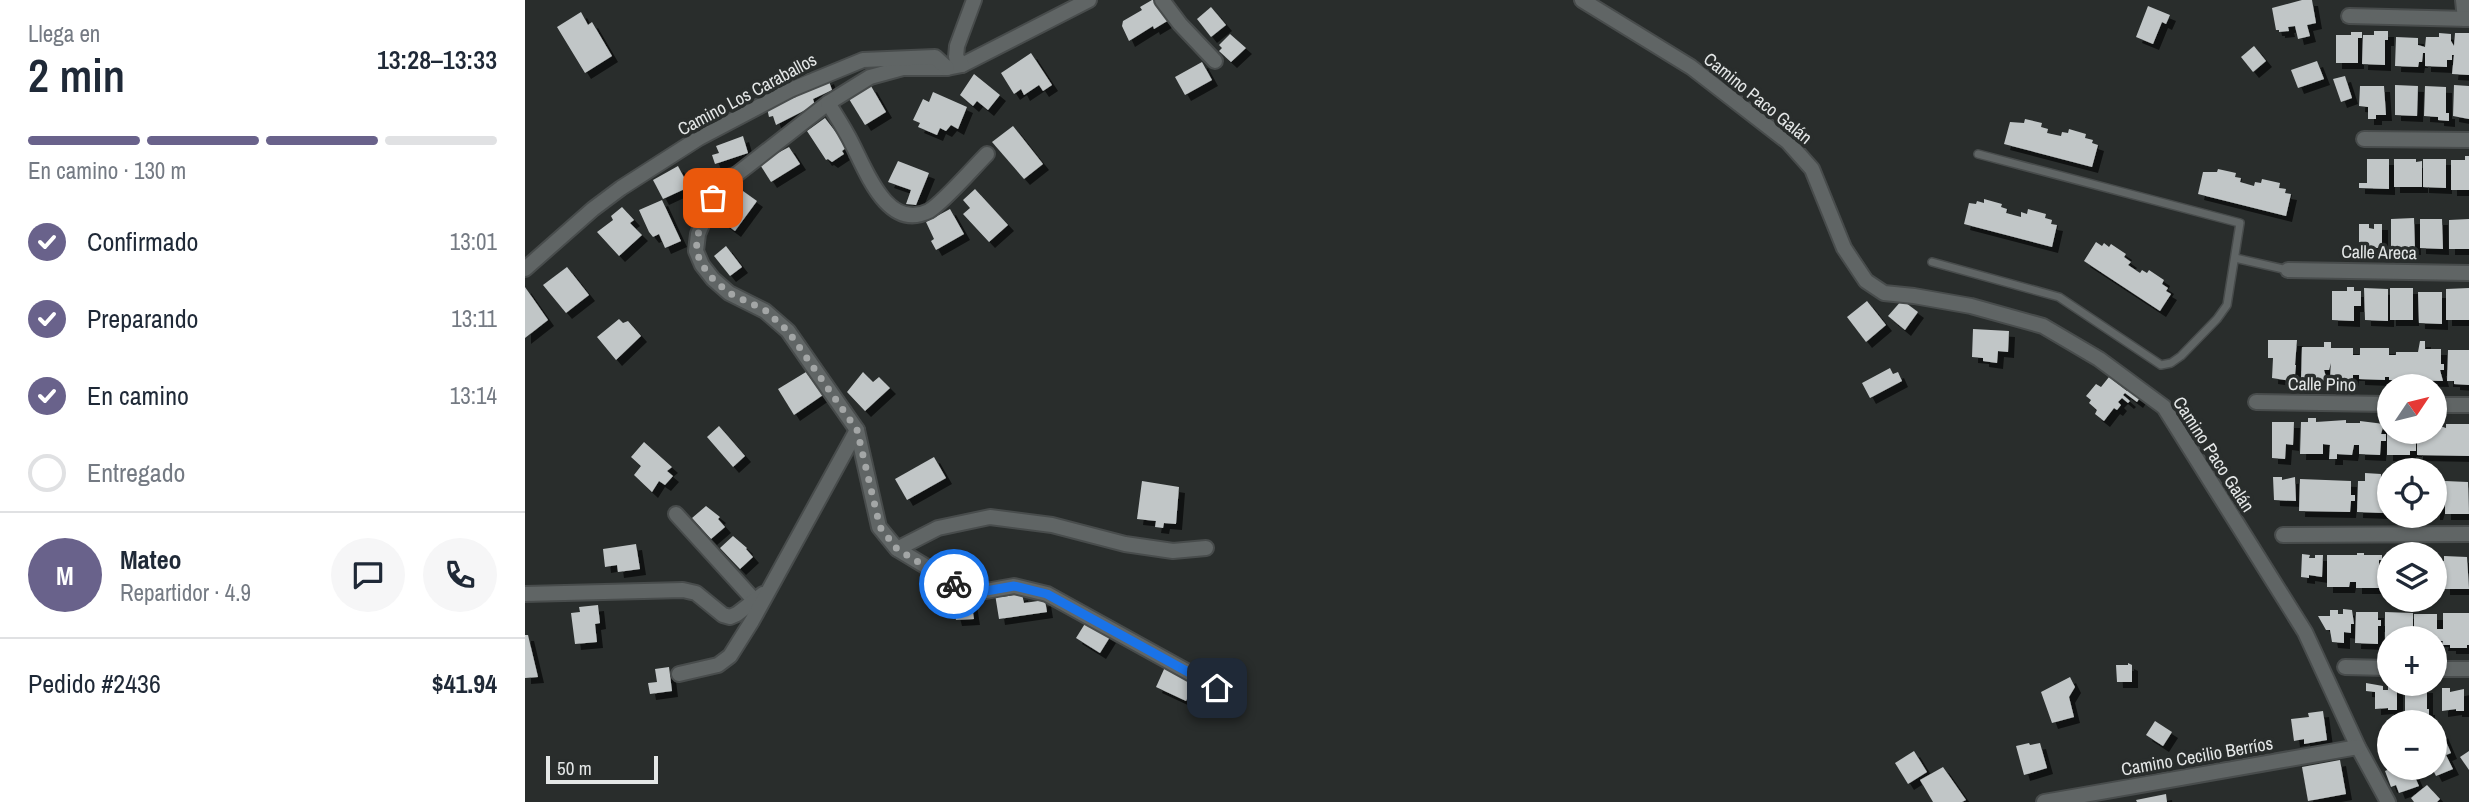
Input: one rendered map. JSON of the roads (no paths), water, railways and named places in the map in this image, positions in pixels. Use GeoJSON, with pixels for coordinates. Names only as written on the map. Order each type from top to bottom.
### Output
{"type":"FeatureCollection","features":[{"type":"Feature","properties":{"kind":"street"},"geometry":{"type":"LineString","coordinates":[[962,65],[956,57],[957,46],[974,0]]}},
{"type":"Feature","properties":{"kind":"street","name":"Camino Los Caraballos"},"geometry":{"type":"LineString","coordinates":[[525,269],[621,188],[699,138],[790,90],[863,60],[935,57],[947,68],[962,65],[1089,0]]}},
{"type":"Feature","properties":{"kind":"street"},"geometry":{"type":"LineString","coordinates":[[1161,0],[1215,61]]}},
{"type":"Feature","properties":{"kind":"street","name":"Camino Paco Galán"},"geometry":{"type":"LineString","coordinates":[[1582,0],[1691,67],[1788,142],[1812,169],[1844,248],[1866,281],[1884,293],[1971,306],[2043,326],[2099,359],[2164,407],[2305,632],[2358,747],[2388,802]]}},
{"type":"Feature","properties":{"kind":"street"},"geometry":{"type":"LineString","coordinates":[[2350,16],[2467,19],[2463,0]]}},
{"type":"Feature","properties":{"kind":"street"},"geometry":{"type":"LineString","coordinates":[[947,68],[903,68],[870,77],[828,103],[732,178],[713,198],[698,234],[696,251],[702,265],[729,293],[765,310],[788,331],[857,430],[880,527],[897,549],[965,590],[986,591],[1014,586],[1047,594],[1217,688]]}},
{"type":"Feature","properties":{"kind":"street"},"geometry":{"type":"LineString","coordinates":[[828,103],[866,174],[884,201],[897,212],[913,217],[931,210],[987,154]]}},
{"type":"Feature","properties":{"kind":"street"},"geometry":{"type":"LineString","coordinates":[[2364,139],[2469,140]]}},
{"type":"Feature","properties":{"kind":"street","name":"Calle Areca"},"geometry":{"type":"LineString","coordinates":[[2288,270],[2469,273]]}},
{"type":"Feature","properties":{"kind":"street","name":"Calle Pino"},"geometry":{"type":"LineString","coordinates":[[2256,402],[2377,404]]}},
{"type":"Feature","properties":{"kind":"street"},"geometry":{"type":"LineString","coordinates":[[2447,405],[2469,405]]}},
{"type":"Feature","properties":{"kind":"street"},"geometry":{"type":"LineString","coordinates":[[679,674],[718,665],[730,656],[857,430]]}},
{"type":"Feature","properties":{"kind":"street"},"geometry":{"type":"LineString","coordinates":[[676,514],[755,601]]}},
{"type":"Feature","properties":{"kind":"street"},"geometry":{"type":"LineString","coordinates":[[897,549],[938,528],[990,517],[1052,525],[1125,544],[1173,551],[1206,548]]}},
{"type":"Feature","properties":{"kind":"street"},"geometry":{"type":"LineString","coordinates":[[2283,535],[2469,534]]}},
{"type":"Feature","properties":{"kind":"street"},"geometry":{"type":"LineString","coordinates":[[525,594],[683,590],[696,593],[723,615],[730,617],[768,590]]}},
{"type":"Feature","properties":{"kind":"street"},"geometry":{"type":"LineString","coordinates":[[2345,667],[2377,668]]}},
{"type":"Feature","properties":{"kind":"street"},"geometry":{"type":"LineString","coordinates":[[2447,669],[2469,669]]}},
{"type":"Feature","properties":{"kind":"street","name":"Camino Cecilio Berríos"},"geometry":{"type":"LineString","coordinates":[[2044,802],[2358,747]]}},
{"type":"Feature","properties":{"kind":"lane"},"geometry":{"type":"LineString","coordinates":[[1932,262],[2059,297],[2161,365],[2171,363],[2181,356],[2227,305],[2240,223],[1977,154]]}},
{"type":"Feature","properties":{"kind":"lane"},"geometry":{"type":"LineString","coordinates":[[2235,258],[2288,270]]}}]}
